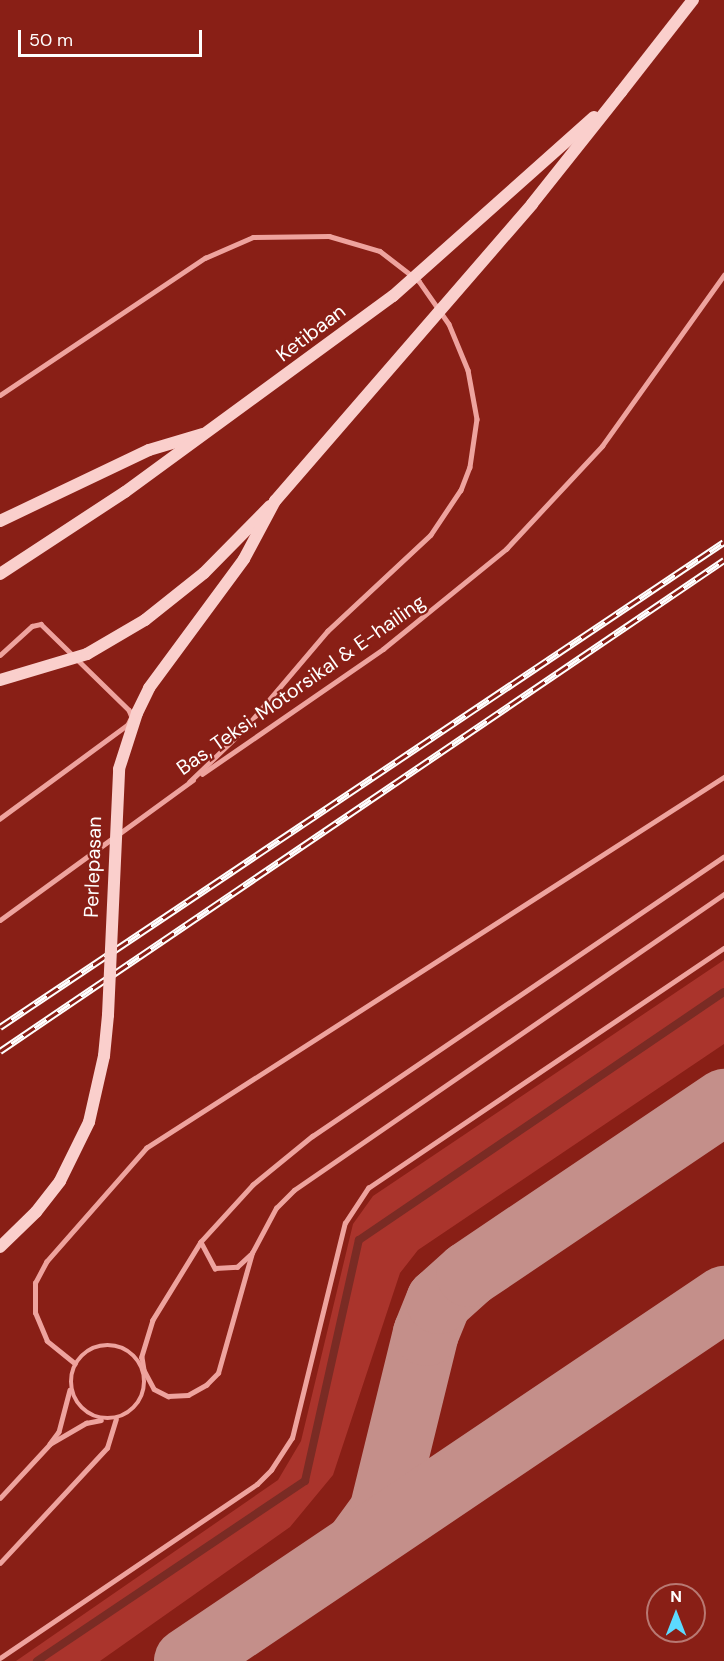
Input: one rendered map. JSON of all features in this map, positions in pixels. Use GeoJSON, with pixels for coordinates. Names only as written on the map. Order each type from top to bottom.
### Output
{"type":"FeatureCollection","features":[{"type":"Feature","properties":{"kind":"main road"},"geometry":{"type":"LineString","coordinates":[[0,680],[56,666],[115,641],[173,600],[275,501],[532,204],[693,0]]}},
{"type":"Feature","properties":{"kind":"main road","name":"Ketibaan"},"geometry":{"type":"LineString","coordinates":[[0,574],[210,432],[410,282],[621,92]]}},
{"type":"Feature","properties":{"kind":"main road"},"geometry":{"type":"LineString","coordinates":[[0,522],[149,450],[210,432]]}},
{"type":"Feature","properties":{"kind":"main road","name":"Perlepasan"},"geometry":{"type":"LineString","coordinates":[[0,1247],[36,1212],[60,1181],[89,1122],[97,1092],[108,1016],[115,802],[119,769],[133,722],[170,655],[244,559],[275,501]]}},
{"type":"Feature","properties":{"kind":"lane"},"geometry":{"type":"LineString","coordinates":[[0,395],[205,258],[253,237],[329,236],[380,251],[419,281],[449,324],[468,370],[477,419],[470,467],[461,490],[431,535],[328,631],[244,730],[190,782]]}},
{"type":"Feature","properties":{"kind":"lane","name":"Bas, Teksi, Motorsikal & E-hailing"},"geometry":{"type":"LineString","coordinates":[[0,920],[190,782],[383,649],[506,549],[609,438],[724,275]]}},
{"type":"Feature","properties":{"kind":"lane"},"geometry":{"type":"LineString","coordinates":[[0,654],[32,626],[41,624],[129,710],[132,717],[128,725],[0,819]]}},
{"type":"Feature","properties":{"kind":"lane"},"geometry":{"type":"LineString","coordinates":[[75,1364],[47,1341],[35,1313],[35,1283],[46,1262],[146,1148],[724,777]]}},
{"type":"Feature","properties":{"kind":"lane"},"geometry":{"type":"LineString","coordinates":[[50,1444],[86,1423],[116,1419],[137,1406],[146,1383],[142,1356],[153,1320],[201,1242],[253,1185],[313,1136],[723,857]]}},
{"type":"Feature","properties":{"kind":"lane"},"geometry":{"type":"LineString","coordinates":[[0,1498],[59,1432],[75,1364],[93,1347],[105,1345],[129,1351],[144,1370],[154,1389],[168,1396],[188,1395],[213,1379],[223,1364],[252,1253],[276,1208],[318,1170],[724,894]]}},
{"type":"Feature","properties":{"kind":"lane"},"geometry":{"type":"LineString","coordinates":[[0,1658],[257,1484],[272,1470],[292,1438],[345,1223],[364,1193],[724,948]]}},
{"type":"Feature","properties":{"kind":"lane"},"geometry":{"type":"LineString","coordinates":[[201,1242],[209,1262],[225,1270],[237,1267],[252,1253]]}},
{"type":"Feature","properties":{"kind":"lane"},"geometry":{"type":"LineString","coordinates":[[70,1388],[82,1410],[104,1419]]}},
{"type":"Feature","properties":{"kind":"lane"},"geometry":{"type":"LineString","coordinates":[[0,1563],[107,1448],[114,1436],[116,1419]]}},
{"type":"Feature","properties":{"kind":"shaded area"},"geometry":{"type":"Polygon","coordinates":[[[724,960],[724,1044],[418,1250],[400,1273],[333,1475],[290,1527],[100,1661],[16,1661],[278,1480],[301,1441],[353,1224],[373,1196],[724,960]]]}},
{"type":"Feature","properties":{"kind":"waterway"},"geometry":{"type":"LineString","coordinates":[[37,1661],[305,1481],[359,1240],[724,992]]}},
{"type":"Feature","properties":{"kind":"taxiway"},"geometry":{"type":"LineString","coordinates":[[358,1545],[382,1512],[426,1333],[439,1301],[469,1274],[724,1102]]}},
{"type":"Feature","properties":{"kind":"taxiway"},"geometry":{"type":"LineString","coordinates":[[187,1661],[724,1299]]}},
{"type":"Feature","properties":{"kind":"railway"},"geometry":{"type":"LineString","coordinates":[[0,1027],[724,542]]}},
{"type":"Feature","properties":{"kind":"railway"},"geometry":{"type":"LineString","coordinates":[[0,1051],[724,560]]}}]}
